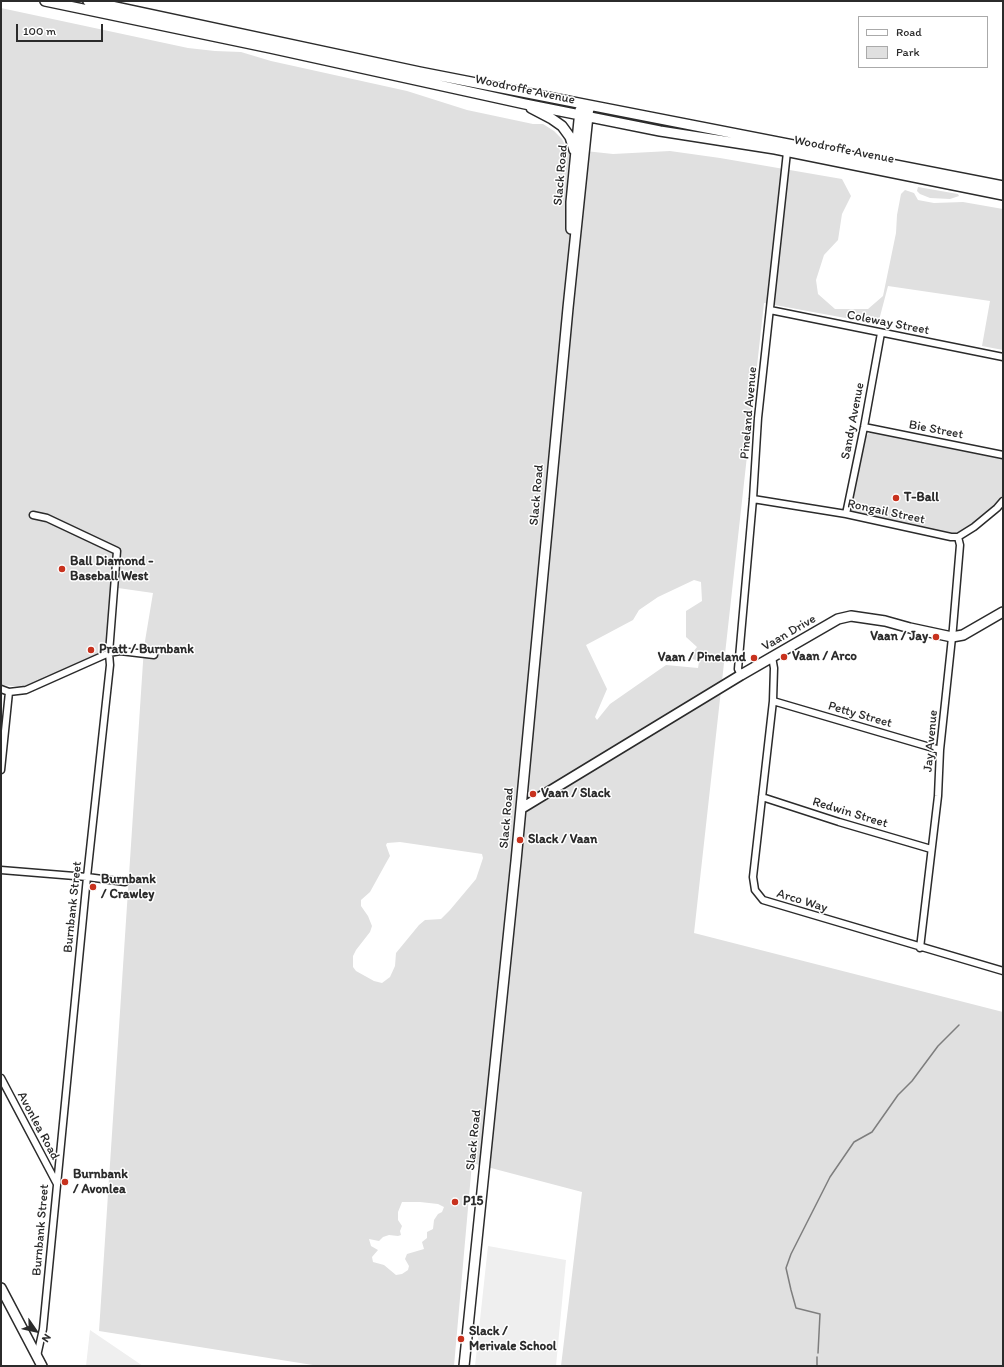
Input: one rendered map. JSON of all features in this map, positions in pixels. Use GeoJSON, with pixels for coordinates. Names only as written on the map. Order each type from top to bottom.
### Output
{"type":"FeatureCollection","features":[{"type":"Feature","properties":{"kind":"street","name":"Woodroffe Avenue"},"geometry":{"type":"LineString","coordinates":[[45,1],[525,104],[680,134],[787,152],[1003,195]]}},
{"type":"Feature","properties":{"kind":"street","name":"Woodroffe Avenue"},"geometry":{"type":"LineString","coordinates":[[88,1],[585,105],[1003,186]]}},
{"type":"Feature","properties":{"kind":"street"},"geometry":{"type":"LineString","coordinates":[[525,104],[562,126],[570,137],[576,158]]}},
{"type":"Feature","properties":{"kind":"street","name":"Slack Road"},"geometry":{"type":"LineString","coordinates":[[464,1366],[522,808],[572,272],[585,105]]}},
{"type":"Feature","properties":{"kind":"street","name":"Slack Road"},"geometry":{"type":"LineString","coordinates":[[572,272],[571,202],[576,158],[584,115]]}},
{"type":"Feature","properties":{"kind":"street","name":"Pineland Avenue"},"geometry":{"type":"LineString","coordinates":[[741,675],[738,669],[753,499],[758,418],[787,152]]}},
{"type":"Feature","properties":{"kind":"street","name":"Coleway Street"},"geometry":{"type":"LineString","coordinates":[[770,310],[1003,357]]}},
{"type":"Feature","properties":{"kind":"street","name":"Sandy Avenue"},"geometry":{"type":"LineString","coordinates":[[846,514],[881,333]]}},
{"type":"Feature","properties":{"kind":"street","name":"Bie Street"},"geometry":{"type":"LineString","coordinates":[[864,426],[1003,455]]}},
{"type":"Feature","properties":{"kind":"street","name":"Rongail Street"},"geometry":{"type":"LineString","coordinates":[[753,499],[846,514],[951,537],[958,537]]}},
{"type":"Feature","properties":{"kind":"street"},"geometry":{"type":"LineString","coordinates":[[958,537],[974,527],[1003,501]]}},
{"type":"Feature","properties":{"kind":"street","name":"Burnbank Street"},"geometry":{"type":"LineString","coordinates":[[33,515],[47,518],[117,551],[109,653],[110,665],[56,1184],[43,1329],[37,1356]]}},
{"type":"Feature","properties":{"kind":"street","name":"Jay Avenue"},"geometry":{"type":"LineString","coordinates":[[920,948],[938,796],[940,750],[960,545],[958,537]]}},
{"type":"Feature","properties":{"kind":"street"},"geometry":{"type":"LineString","coordinates":[[952,637],[963,635],[1003,612]]}},
{"type":"Feature","properties":{"kind":"street","name":"Vaan Drive"},"geometry":{"type":"LineString","coordinates":[[522,808],[741,675],[838,619],[851,616],[885,621],[952,637]]}},
{"type":"Feature","properties":{"kind":"street"},"geometry":{"type":"LineString","coordinates":[[1,689],[9,692],[26,690],[109,653],[120,651],[154,654]]}},
{"type":"Feature","properties":{"kind":"street","name":"Arco Way"},"geometry":{"type":"LineString","coordinates":[[772,658],[774,668],[773,701],[754,877],[755,890],[763,900],[920,948],[1003,971]]}},
{"type":"Feature","properties":{"kind":"street"},"geometry":{"type":"LineString","coordinates":[[1,770],[9,692]]}},
{"type":"Feature","properties":{"kind":"street","name":"Petty Street"},"geometry":{"type":"LineString","coordinates":[[773,701],[940,750]]}},
{"type":"Feature","properties":{"kind":"street","name":"Redwin Street"},"geometry":{"type":"LineString","coordinates":[[762,797],[838,822],[931,849]]}},
{"type":"Feature","properties":{"kind":"street"},"geometry":{"type":"LineString","coordinates":[[1,870],[87,877],[125,882]]}},
{"type":"Feature","properties":{"kind":"street","name":"Avonlea Road"},"geometry":{"type":"LineString","coordinates":[[1,1078],[56,1184]]}},
{"type":"Feature","properties":{"kind":"street"},"geometry":{"type":"LineString","coordinates":[[1,1288],[42,1366]]}},
{"type":"Feature","properties":{"kind":"shaded area"},"geometry":{"type":"Polygon","coordinates":[[[488,1246],[566,1260],[556,1366],[475,1366],[488,1246]]]}},
{"type":"Feature","properties":{"kind":"shaded area"},"geometry":{"type":"Polygon","coordinates":[[[90,1330],[143,1366],[86,1366],[90,1330]]]}},
{"type":"Feature","properties":{"kind":"green space"},"geometry":{"type":"Polygon","coordinates":[[[1,8],[188,48],[241,52],[271,61],[407,91],[467,110],[533,124],[543,124],[554,131],[562,139],[567,149],[613,154],[670,151],[842,179],[851,196],[842,214],[838,240],[824,255],[816,280],[818,294],[835,309],[868,309],[883,296],[896,233],[897,215],[901,194],[905,190],[914,193],[918,200],[934,203],[963,202],[1003,209],[1003,350],[982,346],[990,301],[888,286],[878,324],[764,303],[694,933],[1003,1012],[1003,1366],[561,1366],[582,1192],[472,1163],[454,1366],[319,1366],[99,1331],[144,647],[153,593],[118,588],[114,558],[107,649],[24,687],[1,685],[1,8]],[[694,580],[658,597],[639,610],[633,620],[586,645],[607,689],[595,717],[597,720],[610,704],[666,665],[698,668],[699,662],[689,657],[697,647],[686,637],[686,611],[702,601],[701,582],[694,580]],[[400,842],[387,843],[386,845],[390,856],[370,892],[361,900],[361,906],[368,916],[372,926],[370,932],[353,956],[353,967],[356,971],[374,981],[382,983],[390,977],[395,966],[396,953],[419,925],[425,920],[441,919],[450,910],[476,879],[483,858],[482,854],[400,842]],[[402,1202],[398,1212],[398,1220],[402,1226],[400,1231],[401,1235],[389,1235],[383,1237],[379,1241],[369,1239],[371,1246],[378,1250],[372,1257],[373,1262],[384,1265],[396,1275],[402,1274],[408,1270],[409,1266],[405,1259],[407,1254],[424,1249],[422,1242],[427,1238],[427,1232],[433,1229],[434,1220],[438,1214],[442,1212],[444,1207],[438,1204],[402,1202]]]}},
{"type":"Feature","properties":{"kind":"green space"},"geometry":{"type":"Polygon","coordinates":[[[918,187],[958,194],[959,196],[950,199],[930,198],[920,194],[917,191],[918,187]]]}},
{"type":"Feature","properties":{"kind":"green space"},"geometry":{"type":"Polygon","coordinates":[[[876,432],[1003,458],[1003,497],[991,510],[973,525],[960,532],[951,534],[854,513],[850,508],[864,439],[869,433],[876,432]]]}},
{"type":"Feature","properties":{"kind":"waterway"},"geometry":{"type":"LineString","coordinates":[[818,1353],[820,1314],[796,1308],[786,1268],[791,1254],[830,1177],[854,1142],[872,1132],[898,1095],[912,1081],[938,1046],[959,1025]]}},
{"type":"Feature","properties":{"kind":"waterway"},"geometry":{"type":"LineString","coordinates":[[817,1357],[817,1366]]}},
{"type":"Feature","properties":{"kind":"place","name":"T-Ball"},"geometry":{"type":"Point","coordinates":[896,498]}},
{"type":"Feature","properties":{"kind":"place","name":"Ball Diamond - Baseball West"},"geometry":{"type":"Point","coordinates":[62,569]}},
{"type":"Feature","properties":{"kind":"place","name":"Vaan / Jay"},"geometry":{"type":"Point","coordinates":[936,637]}},
{"type":"Feature","properties":{"kind":"place","name":"Pratt / Burnbank"},"geometry":{"type":"Point","coordinates":[91,650]}},
{"type":"Feature","properties":{"kind":"place","name":"Vaan / Arco"},"geometry":{"type":"Point","coordinates":[784,657]}},
{"type":"Feature","properties":{"kind":"place","name":"Vaan / Pineland"},"geometry":{"type":"Point","coordinates":[754,658]}},
{"type":"Feature","properties":{"kind":"place","name":"Vaan / Slack"},"geometry":{"type":"Point","coordinates":[533,794]}},
{"type":"Feature","properties":{"kind":"place","name":"Slack / Vaan"},"geometry":{"type":"Point","coordinates":[520,840]}},
{"type":"Feature","properties":{"kind":"place","name":"Burnbank / Crawley"},"geometry":{"type":"Point","coordinates":[93,887]}},
{"type":"Feature","properties":{"kind":"place","name":"Burnbank / Avonlea"},"geometry":{"type":"Point","coordinates":[65,1182]}},
{"type":"Feature","properties":{"kind":"place","name":"P15"},"geometry":{"type":"Point","coordinates":[455,1202]}},
{"type":"Feature","properties":{"kind":"place","name":"Slack / Merivale School"},"geometry":{"type":"Point","coordinates":[461,1339]}}]}
